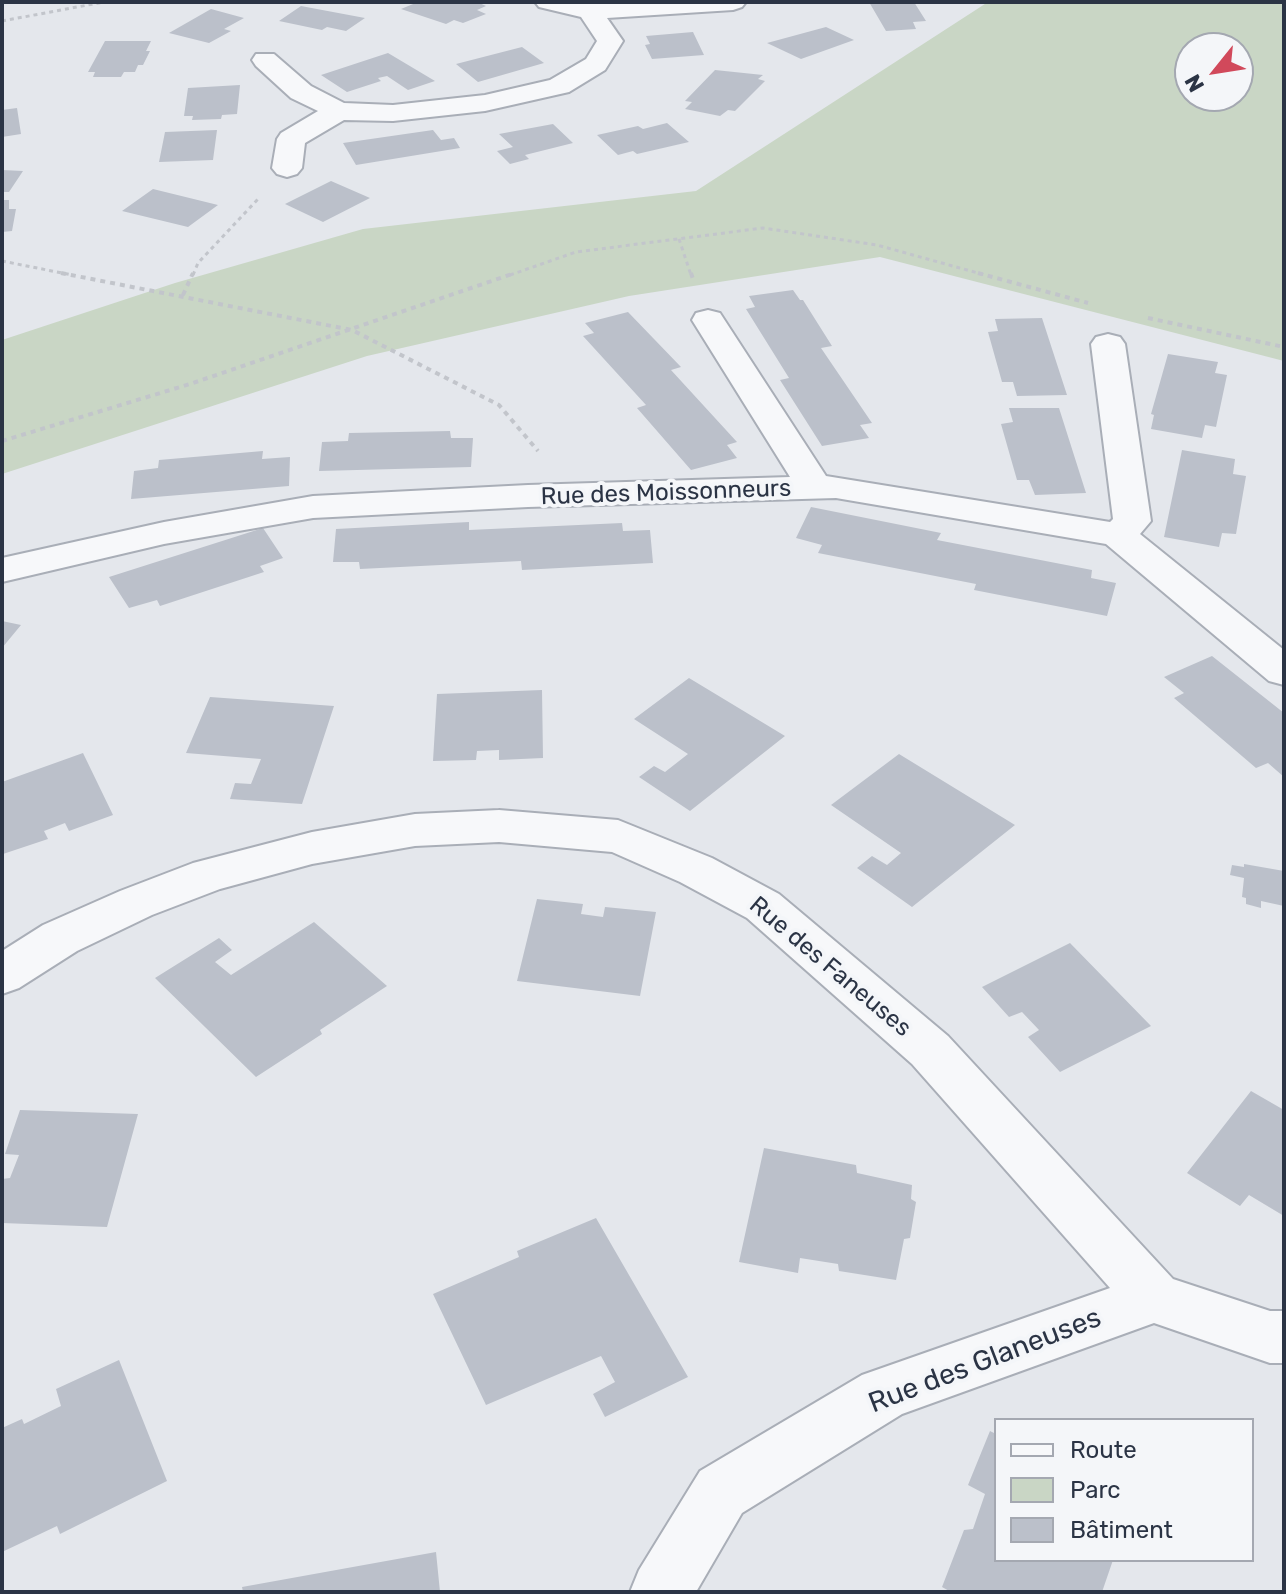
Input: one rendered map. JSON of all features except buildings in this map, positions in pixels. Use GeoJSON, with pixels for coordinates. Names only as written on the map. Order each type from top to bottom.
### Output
{"type":"FeatureCollection","features":[{"type":"Feature","properties":{"kind":"street"},"geometry":{"type":"LineString","coordinates":[[548,2],[590,11],[733,2]]}},
{"type":"Feature","properties":{"kind":"street"},"geometry":{"type":"LineString","coordinates":[[265,60],[301,92],[339,111],[393,113],[485,103],[559,86],[596,64],[610,41],[590,11]]}},
{"type":"Feature","properties":{"kind":"street"},"geometry":{"type":"LineString","coordinates":[[287,168],[291,139],[339,111]]}},
{"type":"Feature","properties":{"kind":"street"},"geometry":{"type":"LineString","coordinates":[[708,320],[815,488]]}},
{"type":"Feature","properties":{"kind":"street"},"geometry":{"type":"LineString","coordinates":[[1108,344],[1132,521],[1118,535]]}},
{"type":"Feature","properties":{"kind":"street","name":"Rue des Moissonneurs"},"geometry":{"type":"LineString","coordinates":[[2,570],[164,533],[313,507],[836,487],[1118,535],[1284,671]]}},
{"type":"Feature","properties":{"kind":"street","name":"Rue des Faneuses"},"geometry":{"type":"LineString","coordinates":[[2,975],[60,938],[136,903],[209,875],[312,848],[415,830],[499,826],[618,836],[696,870],[763,906],[930,1050],[1154,1298]]}},
{"type":"Feature","properties":{"kind":"street"},"geometry":{"type":"LineString","coordinates":[[1154,1298],[1270,1337],[1284,1337]]}},
{"type":"Feature","properties":{"kind":"street","name":"Rue des Glaneuses"},"geometry":{"type":"LineString","coordinates":[[661,1592],[721,1492],[883,1394],[1154,1298]]}},
{"type":"Feature","properties":{"kind":"path"},"geometry":{"type":"LineString","coordinates":[[2,21],[104,2]]}},
{"type":"Feature","properties":{"kind":"path"},"geometry":{"type":"LineString","coordinates":[[183,295],[198,263],[287,168]]}},
{"type":"Feature","properties":{"kind":"path"},"geometry":{"type":"LineString","coordinates":[[2,441],[352,330],[576,252],[763,228],[877,245],[1095,305]]}},
{"type":"Feature","properties":{"kind":"path"},"geometry":{"type":"LineString","coordinates":[[2,261],[352,330],[499,405],[575,495]]}},
{"type":"Feature","properties":{"kind":"path"},"geometry":{"type":"LineString","coordinates":[[1140,316],[1284,347]]}},
{"type":"Feature","properties":{"kind":"green space"},"geometry":{"type":"Polygon","coordinates":[[[988,2],[1284,2],[1284,361],[880,257],[629,296],[367,356],[2,474],[2,340],[175,283],[363,229],[696,191],[988,2]]]}}]}
